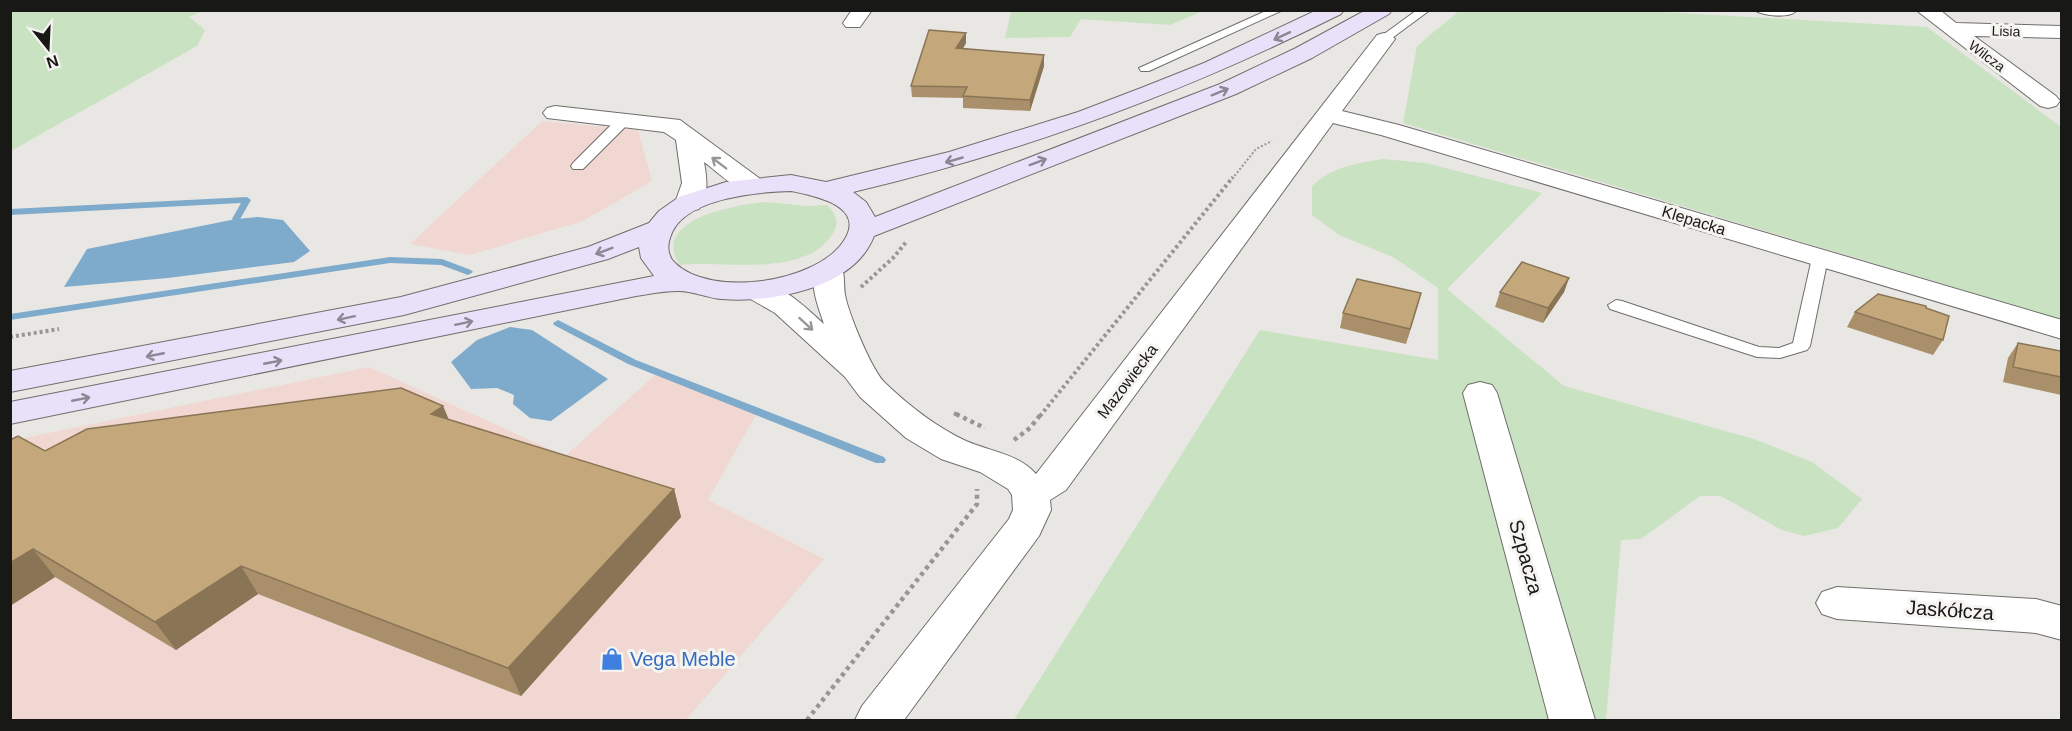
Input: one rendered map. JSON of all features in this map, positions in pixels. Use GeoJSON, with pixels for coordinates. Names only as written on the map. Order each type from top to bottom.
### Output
{"type":"FeatureCollection","features":[{"type":"Feature","properties":{"kind":"main road"},"geometry":{"type":"LineString","coordinates":[[827,190],[918,170],[1057,128],[1201,72],[1334,10]]}},
{"type":"Feature","properties":{"kind":"main road"},"geometry":{"type":"LineString","coordinates":[[863,231],[1228,89],[1304,53],[1382,10]]}},
{"type":"Feature","properties":{"kind":"main road"},"geometry":{"type":"LineString","coordinates":[[791,183],[827,190],[843,197],[855,207],[862,218],[863,231],[858,244],[847,257],[829,270],[797,283],[758,291],[716,290],[681,281],[667,273],[657,263],[653,252],[653,241],[658,229],[670,215],[689,203],[718,191],[750,184],[791,183]]}},
{"type":"Feature","properties":{"kind":"main road"},"geometry":{"type":"LineString","coordinates":[[10,382],[404,306],[598,254],[658,229]]}},
{"type":"Feature","properties":{"kind":"main road"},"geometry":{"type":"LineString","coordinates":[[10,413],[334,350],[636,287],[681,281]]}},
{"type":"Feature","properties":{"kind":"street","name":"Wilcza"},"geometry":{"type":"LineString","coordinates":[[1926,10],[2048,101]]}},
{"type":"Feature","properties":{"kind":"street","name":"Lisia"},"geometry":{"type":"LineString","coordinates":[[1951,29],[2061,32]]}},
{"type":"Feature","properties":{"kind":"street","name":"Mazowiecka"},"geometry":{"type":"LineString","coordinates":[[1031,494],[1053,481],[1384,39]]}},
{"type":"Feature","properties":{"kind":"street"},"geometry":{"type":"LineString","coordinates":[[555,113],[671,125],[680,130],[688,140],[750,184]]}},
{"type":"Feature","properties":{"kind":"street","name":"Klepacka"},"geometry":{"type":"LineString","coordinates":[[1326,114],[1390,130],[2061,330]]}},
{"type":"Feature","properties":{"kind":"street"},"geometry":{"type":"LineString","coordinates":[[688,140],[695,183],[689,203]]}},
{"type":"Feature","properties":{"kind":"street"},"geometry":{"type":"LineString","coordinates":[[829,270],[830,296],[857,370]]}},
{"type":"Feature","properties":{"kind":"street"},"geometry":{"type":"LineString","coordinates":[[758,291],[786,306],[857,370],[872,389],[919,430],[954,450],[993,463],[1021,480],[1031,494],[1032,510],[1025,526],[878,720]]}},
{"type":"Feature","properties":{"kind":"street","name":"Szpacza"},"geometry":{"type":"LineString","coordinates":[[1480,393],[1572,720]]}},
{"type":"Feature","properties":{"kind":"street","name":"Jaskółcza"},"geometry":{"type":"LineString","coordinates":[[1837,603],[2036,616],[2061,623]]}},
{"type":"Feature","properties":{"kind":"lane"},"geometry":{"type":"LineString","coordinates":[[1145,68],[1278,10]]}},
{"type":"Feature","properties":{"kind":"lane"},"geometry":{"type":"LineString","coordinates":[[1384,39],[1425,10]]}},
{"type":"Feature","properties":{"kind":"lane"},"geometry":{"type":"LineString","coordinates":[[1759,10],[1790,12]]}},
{"type":"Feature","properties":{"kind":"lane"},"geometry":{"type":"LineString","coordinates":[[578,166],[624,120]]}},
{"type":"Feature","properties":{"kind":"lane"},"geometry":{"type":"LineString","coordinates":[[1616,305],[1757,352],[1780,353],[1801,346],[1820,258]]}},
{"type":"Feature","properties":{"kind":"path"},"geometry":{"type":"LineString","coordinates":[[807,720],[977,504],[977,476],[993,463],[1011,442],[1030,428],[1256,149],[1276,139]]}},
{"type":"Feature","properties":{"kind":"path"},"geometry":{"type":"LineString","coordinates":[[10,337],[59,329]]}},
{"type":"Feature","properties":{"kind":"shaded area"},"geometry":{"type":"Polygon","coordinates":[[[542,121],[638,130],[652,181],[583,221],[470,255],[410,244],[542,121]]]}},
{"type":"Feature","properties":{"kind":"shaded area"},"geometry":{"type":"Polygon","coordinates":[[[369,367],[565,456],[655,375],[758,411],[708,500],[824,559],[686,720],[11,720],[10,441],[369,367]]]}},
{"type":"Feature","properties":{"kind":"green space"},"geometry":{"type":"Polygon","coordinates":[[[11,10],[204,11],[189,17],[205,30],[197,46],[11,151],[11,10]]]}},
{"type":"Feature","properties":{"kind":"green space"},"geometry":{"type":"Polygon","coordinates":[[[1011,10],[1203,11],[1170,25],[1081,19],[1070,37],[1005,38],[1011,10]]]}},
{"type":"Feature","properties":{"kind":"green space"},"geometry":{"type":"Polygon","coordinates":[[[1459,11],[1646,11],[1927,27],[2061,127],[2061,319],[1403,123],[1417,46],[1459,11]]]}},
{"type":"Feature","properties":{"kind":"green space"},"geometry":{"type":"Polygon","coordinates":[[[1383,159],[1426,163],[1542,193],[1447,289],[1564,386],[1754,439],[1812,462],[1862,499],[1838,528],[1804,536],[1782,530],[1721,496],[1700,496],[1641,539],[1621,540],[1606,719],[1014,720],[1260,330],[1438,360],[1438,288],[1393,257],[1339,235],[1312,215],[1312,186],[1320,179],[1345,167],[1383,159]]]}},
{"type":"Feature","properties":{"kind":"green space"},"geometry":{"type":"Polygon","coordinates":[[[766,202],[807,206],[827,205],[836,218],[835,229],[820,247],[804,257],[784,262],[680,265],[674,249],[676,236],[686,225],[718,211],[766,202]]]}},
{"type":"Feature","properties":{"kind":"water"},"geometry":{"type":"Polygon","coordinates":[[[258,217],[283,220],[310,251],[294,262],[168,278],[64,287],[87,249],[236,219],[258,217]]]}},
{"type":"Feature","properties":{"kind":"water"},"geometry":{"type":"Polygon","coordinates":[[[510,327],[532,330],[608,379],[551,421],[530,418],[513,404],[514,395],[497,388],[471,389],[451,362],[477,340],[510,327]]]}},
{"type":"Feature","properties":{"kind":"building"},"geometry":{"type":"Polygon","coordinates":[[[929,30],[966,33],[956,48],[1044,55],[1030,100],[963,96],[967,87],[911,86],[929,30]]]}},
{"type":"Feature","properties":{"kind":"building"},"geometry":{"type":"Polygon","coordinates":[[[1522,262],[1569,278],[1548,308],[1500,292],[1522,262]]]}},
{"type":"Feature","properties":{"kind":"building"},"geometry":{"type":"Polygon","coordinates":[[[1357,279],[1421,293],[1410,329],[1343,313],[1357,279]]]}},
{"type":"Feature","properties":{"kind":"building"},"geometry":{"type":"Polygon","coordinates":[[[1878,294],[1926,306],[1926,308],[1949,316],[1943,340],[1855,312],[1878,294]]]}},
{"type":"Feature","properties":{"kind":"building"},"geometry":{"type":"Polygon","coordinates":[[[2018,343],[2061,351],[2061,377],[2013,367],[2018,343]]]}},
{"type":"Feature","properties":{"kind":"building"},"geometry":{"type":"Polygon","coordinates":[[[401,388],[443,406],[431,414],[674,489],[508,668],[241,566],[155,622],[33,549],[10,563],[10,440],[18,436],[45,451],[87,429],[401,388]]]}},
{"type":"Feature","properties":{"kind":"waterway"},"geometry":{"type":"LineString","coordinates":[[10,212],[247,200],[236,219]]}},
{"type":"Feature","properties":{"kind":"waterway"},"geometry":{"type":"LineString","coordinates":[[10,317],[390,260],[442,262],[468,272]]}},
{"type":"Feature","properties":{"kind":"waterway"},"geometry":{"type":"LineString","coordinates":[[558,323],[632,362],[880,460]]}},
{"type":"Feature","properties":{"kind":"place","name":"Vega Meble"},"geometry":{"type":"Point","coordinates":[612,659]}}]}
